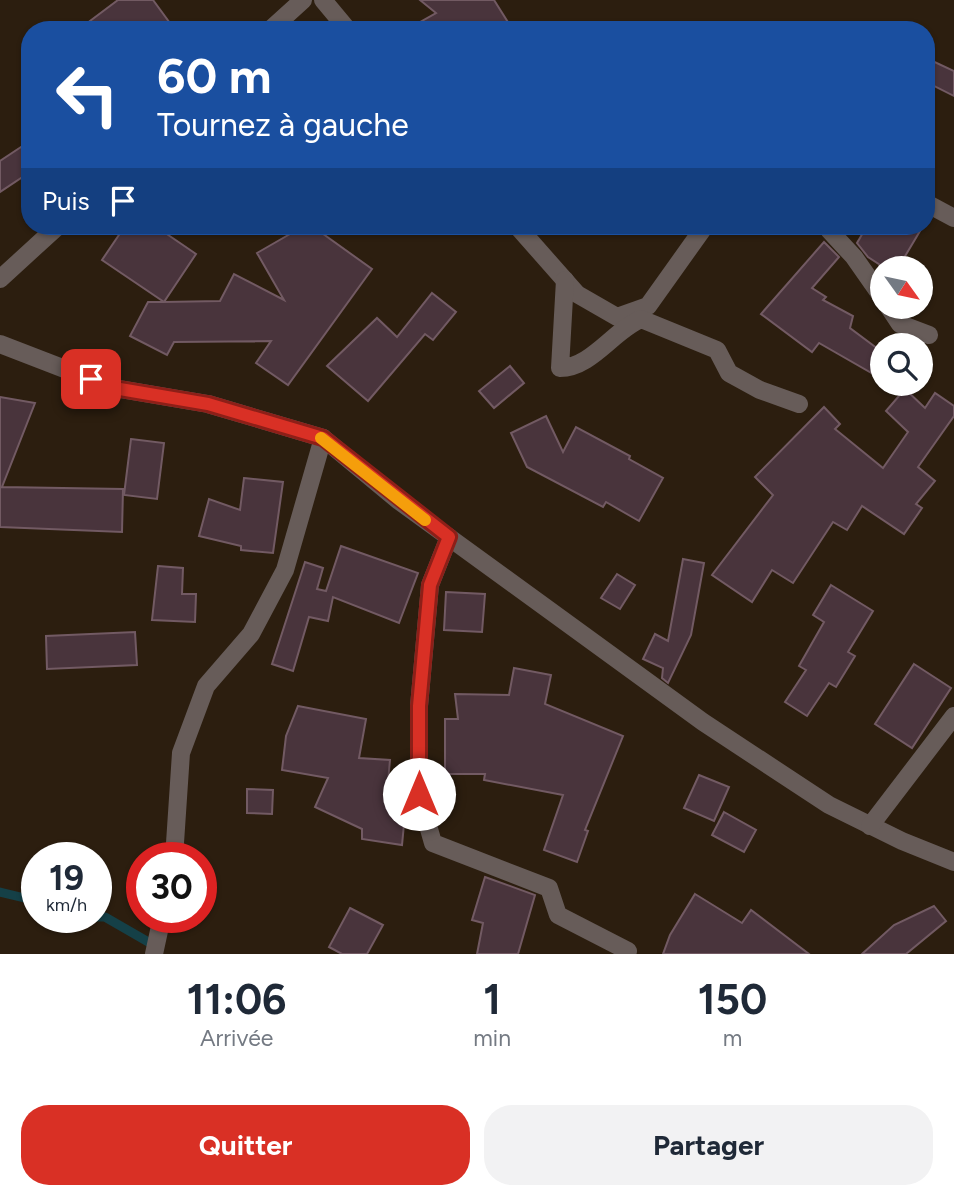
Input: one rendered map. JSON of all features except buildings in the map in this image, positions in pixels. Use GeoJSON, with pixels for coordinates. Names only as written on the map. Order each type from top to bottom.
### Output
{"type":"FeatureCollection","features":[{"type":"Feature","properties":{"kind":"street"},"geometry":{"type":"LineString","coordinates":[[280,21],[303,0]]}},
{"type":"Feature","properties":{"kind":"street"},"geometry":{"type":"LineString","coordinates":[[323,0],[340,21]]}},
{"type":"Feature","properties":{"kind":"street"},"geometry":{"type":"LineString","coordinates":[[935,208],[954,218]]}},
{"type":"Feature","properties":{"kind":"street"},"geometry":{"type":"LineString","coordinates":[[0,279],[48,235]]}},
{"type":"Feature","properties":{"kind":"street"},"geometry":{"type":"LineString","coordinates":[[525,235],[577,294],[617,317],[648,306],[699,235]]}},
{"type":"Feature","properties":{"kind":"street"},"geometry":{"type":"LineString","coordinates":[[832,235],[854,257],[870,280]]}},
{"type":"Feature","properties":{"kind":"street"},"geometry":{"type":"LineString","coordinates":[[565,280],[560,369],[570,368],[596,352],[623,327],[641,319],[717,350],[729,373],[760,390],[799,404]]}},
{"type":"Feature","properties":{"kind":"street"},"geometry":{"type":"LineString","coordinates":[[897,319],[900,324],[924,333]]}},
{"type":"Feature","properties":{"kind":"street"},"geometry":{"type":"LineString","coordinates":[[0,344],[114,388],[208,404],[323,438],[449,537],[703,722],[828,805],[954,862]]}},
{"type":"Feature","properties":{"kind":"street"},"geometry":{"type":"LineString","coordinates":[[175,842],[181,753],[206,686],[251,634],[285,570],[323,438]]}},
{"type":"Feature","properties":{"kind":"street"},"geometry":{"type":"LineString","coordinates":[[449,537],[430,585],[419,706],[419,794],[433,843],[549,888],[558,915],[628,951]]}},
{"type":"Feature","properties":{"kind":"street"},"geometry":{"type":"LineString","coordinates":[[870,826],[954,716]]}},
{"type":"Feature","properties":{"kind":"waterway"},"geometry":{"type":"LineString","coordinates":[[0,892],[21,897]]}},
{"type":"Feature","properties":{"kind":"waterway"},"geometry":{"type":"LineString","coordinates":[[112,921],[157,947]]}},
{"type":"Feature","properties":{"kind":"slow traffic"},"geometry":{"type":"LineString","coordinates":[[321,438],[425,520]]}},
{"type":"Feature","properties":{"kind":"route"},"geometry":{"type":"LineString","coordinates":[[91,379],[114,388],[208,404],[323,438],[399,501],[449,537],[430,585],[419,706],[419,794]]}}]}
